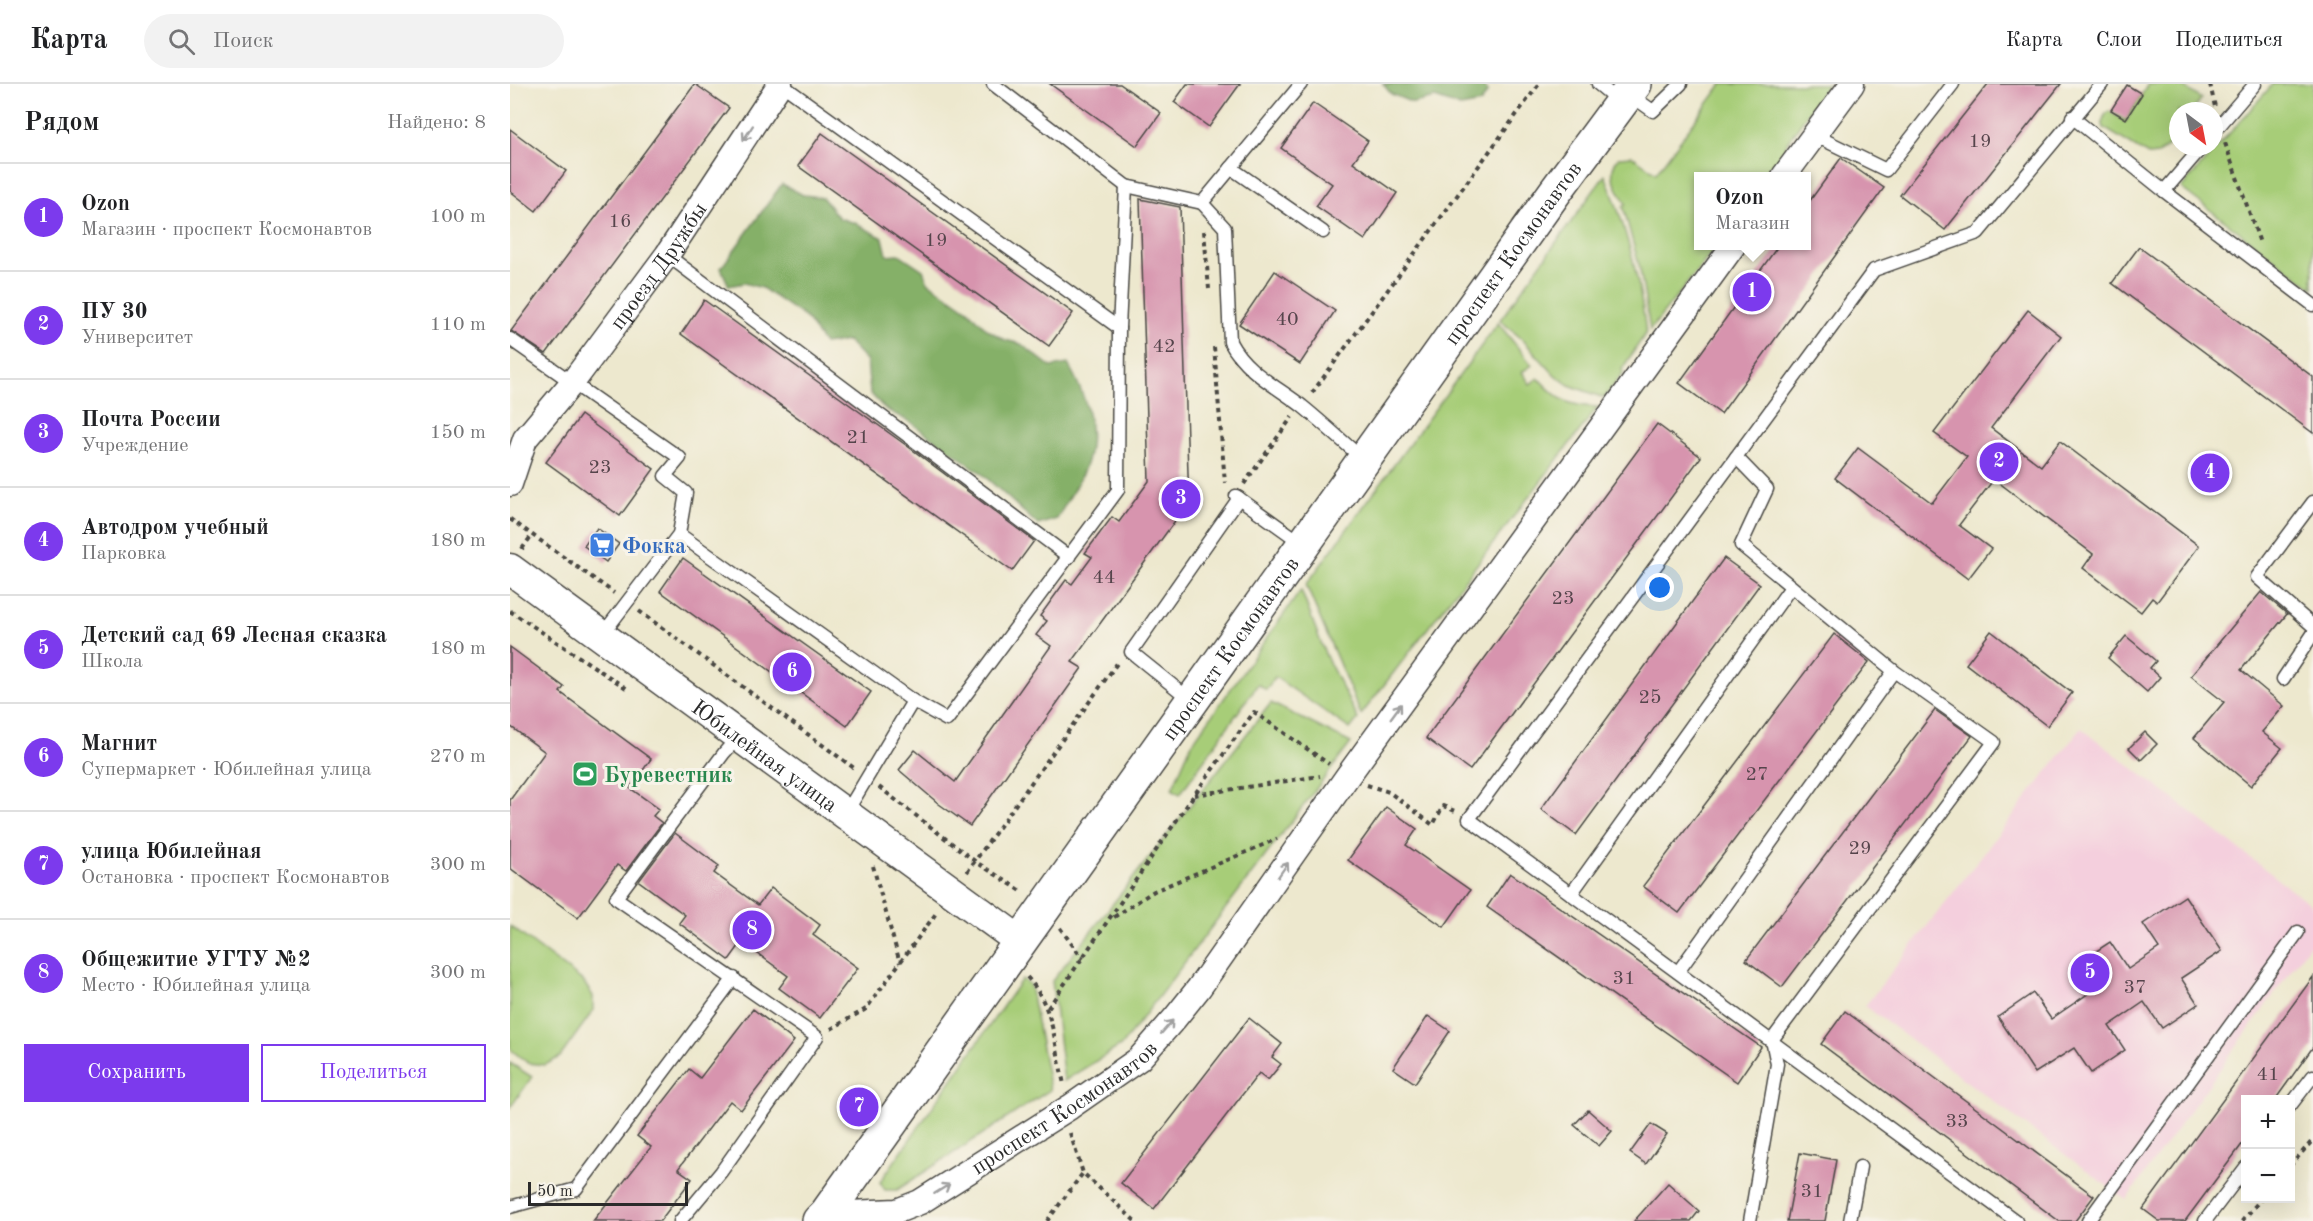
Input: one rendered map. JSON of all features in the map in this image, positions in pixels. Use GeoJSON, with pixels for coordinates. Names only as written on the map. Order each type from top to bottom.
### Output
{"type":"FeatureCollection","features":[{"type":"Feature","properties":{"kind":"main road","name":"проспект Космонавтов"},"geometry":{"type":"LineString","coordinates":[[823,1219],[1365,460],[1620,91]]}},
{"type":"Feature","properties":{"kind":"street","name":"проезд Дружбы"},"geometry":{"type":"LineString","coordinates":[[510,484],[518,443],[572,383],[667,255],[781,84]]}},
{"type":"Feature","properties":{"kind":"street"},"geometry":{"type":"LineString","coordinates":[[1788,172],[1852,84]]}},
{"type":"Feature","properties":{"kind":"street","name":"проспект Космонавтов"},"geometry":{"type":"LineString","coordinates":[[823,1219],[897,1211],[920,1202],[1070,1107],[1139,1059],[1175,1018],[1225,952],[1347,777],[1730,250]]}},
{"type":"Feature","properties":{"kind":"street","name":"Юбилейная улица"},"geometry":{"type":"LineString","coordinates":[[510,569],[844,814],[1015,950]]}},
{"type":"Feature","properties":{"kind":"lane"},"geometry":{"type":"LineString","coordinates":[[781,84],[1119,328]]}},
{"type":"Feature","properties":{"kind":"lane"},"geometry":{"type":"LineString","coordinates":[[993,84],[1126,186],[1202,203],[1225,228],[1230,342],[1237,355],[1246,365],[1303,407],[1365,460]]}},
{"type":"Feature","properties":{"kind":"lane"},"geometry":{"type":"LineString","coordinates":[[1202,203],[1301,84]]}},
{"type":"Feature","properties":{"kind":"lane"},"geometry":{"type":"LineString","coordinates":[[1620,91],[1653,111],[1681,84]]}},
{"type":"Feature","properties":{"kind":"lane"},"geometry":{"type":"LineString","coordinates":[[1814,135],[1886,170],[1953,84]]}},
{"type":"Feature","properties":{"kind":"lane"},"geometry":{"type":"LineString","coordinates":[[2016,1221],[1469,819],[1874,270],[1978,233],[2072,117],[2102,84]]}},
{"type":"Feature","properties":{"kind":"lane"},"geometry":{"type":"LineString","coordinates":[[2223,128],[2255,84]]}},
{"type":"Feature","properties":{"kind":"lane"},"geometry":{"type":"LineString","coordinates":[[2072,117],[2313,305]]}},
{"type":"Feature","properties":{"kind":"lane"},"geometry":{"type":"LineString","coordinates":[[2164,191],[2194,156]]}},
{"type":"Feature","properties":{"kind":"lane"},"geometry":{"type":"LineString","coordinates":[[1231,168],[1323,232]]}},
{"type":"Feature","properties":{"kind":"lane"},"geometry":{"type":"LineString","coordinates":[[679,534],[913,701],[948,720],[1118,490],[1119,328],[1126,186]]}},
{"type":"Feature","properties":{"kind":"lane"},"geometry":{"type":"LineString","coordinates":[[667,255],[1069,558]]}},
{"type":"Feature","properties":{"kind":"lane"},"geometry":{"type":"LineString","coordinates":[[510,339],[680,458],[665,476],[686,493],[679,534],[602,636]]}},
{"type":"Feature","properties":{"kind":"lane"},"geometry":{"type":"LineString","coordinates":[[1736,457],[1767,489],[1741,545],[1894,671],[1994,742],[1772,1040],[1777,1064],[1750,1221]]}},
{"type":"Feature","properties":{"kind":"lane"},"geometry":{"type":"LineString","coordinates":[[1193,701],[1131,652],[1238,497],[1304,545]]}},
{"type":"Feature","properties":{"kind":"lane"},"geometry":{"type":"LineString","coordinates":[[2313,502],[2257,577],[2313,626]]}},
{"type":"Feature","properties":{"kind":"lane"},"geometry":{"type":"LineString","coordinates":[[1572,894],[1791,587]]}},
{"type":"Feature","properties":{"kind":"lane"},"geometry":{"type":"LineString","coordinates":[[2283,679],[2313,634]]}},
{"type":"Feature","properties":{"kind":"lane"},"geometry":{"type":"LineString","coordinates":[[1678,972],[1894,671]]}},
{"type":"Feature","properties":{"kind":"lane"},"geometry":{"type":"LineString","coordinates":[[844,814],[913,701]]}},
{"type":"Feature","properties":{"kind":"lane"},"geometry":{"type":"LineString","coordinates":[[680,1221],[721,1172],[817,1037],[616,898],[739,736]]}},
{"type":"Feature","properties":{"kind":"lane"},"geometry":{"type":"LineString","coordinates":[[2088,1221],[2298,932]]}},
{"type":"Feature","properties":{"kind":"lane"},"geometry":{"type":"LineString","coordinates":[[510,1206],[576,1188],[734,978]]}},
{"type":"Feature","properties":{"kind":"lane"},"geometry":{"type":"LineString","coordinates":[[2295,1099],[2313,1076]]}},
{"type":"Feature","properties":{"kind":"lane"},"geometry":{"type":"LineString","coordinates":[[1850,1221],[1860,1167]]}},
{"type":"Feature","properties":{"kind":"lane"},"geometry":{"type":"LineString","coordinates":[[2205,1221],[2241,1174]]}},
{"type":"Feature","properties":{"kind":"path"},"geometry":{"type":"LineString","coordinates":[[2210,84],[2214,102]]}},
{"type":"Feature","properties":{"kind":"path"},"geometry":{"type":"LineString","coordinates":[[2223,148],[2261,245]]}},
{"type":"Feature","properties":{"kind":"path"},"geometry":{"type":"LineString","coordinates":[[510,519],[867,778],[976,862]]}},
{"type":"Feature","properties":{"kind":"path"},"geometry":{"type":"LineString","coordinates":[[510,611],[636,695]]}},
{"type":"Feature","properties":{"kind":"path"},"geometry":{"type":"LineString","coordinates":[[1048,1008],[1194,795],[1254,712],[1347,777],[1389,792],[1433,825],[1443,806],[1469,819]]}},
{"type":"Feature","properties":{"kind":"path"},"geometry":{"type":"LineString","coordinates":[[1194,795],[1322,776],[1347,777]]}},
{"type":"Feature","properties":{"kind":"path"},"geometry":{"type":"LineString","coordinates":[[1110,919],[1154,891],[1283,836]]}},
{"type":"Feature","properties":{"kind":"path"},"geometry":{"type":"LineString","coordinates":[[881,870],[872,863],[900,963]]}},
{"type":"Feature","properties":{"kind":"path"},"geometry":{"type":"LineString","coordinates":[[937,911],[946,917]]}},
{"type":"Feature","properties":{"kind":"path"},"geometry":{"type":"LineString","coordinates":[[1015,950],[1048,1008],[1070,1107],[1070,1132],[1083,1173],[1135,1221]]}},
{"type":"Feature","properties":{"kind":"path"},"geometry":{"type":"LineString","coordinates":[[2295,1160],[2313,1140]]}},
{"type":"Feature","properties":{"kind":"path"},"geometry":{"type":"LineString","coordinates":[[1047,1221],[1083,1173]]}},
{"type":"Feature","properties":{"kind":"path"},"geometry":{"type":"LineString","coordinates":[[2242,1221],[2258,1203]]}},
{"type":"Feature","properties":{"kind":"shaded area"},"geometry":{"type":"Polygon","coordinates":[[[2081,728],[2313,906],[2313,940],[2126,1200],[1865,1006],[2081,728]]]}},
{"type":"Feature","properties":{"kind":"green space"},"geometry":{"type":"Polygon","coordinates":[[[1383,84],[1481,84],[1488,91],[1481,103],[1461,107],[1435,98],[1413,103],[1391,94],[1383,84]]]}},
{"type":"Feature","properties":{"kind":"green space"},"geometry":{"type":"Polygon","coordinates":[[[1722,84],[1828,84],[1787,143],[1781,161],[1772,172],[1694,172],[1694,250],[1714,250],[1650,330],[1640,269],[1623,206],[1626,204],[1616,186],[1613,169],[1619,157],[1632,156],[1656,173],[1722,84]]]}},
{"type":"Feature","properties":{"kind":"green space"},"geometry":{"type":"Polygon","coordinates":[[[2148,84],[2180,84],[2201,99],[2199,102],[2169,102],[2169,144],[2158,154],[2148,155],[2104,128],[2103,123],[2109,111],[2126,121],[2148,84]]]}},
{"type":"Feature","properties":{"kind":"green space"},"geometry":{"type":"Polygon","coordinates":[[[2273,84],[2313,84],[2313,288],[2181,188],[2209,156],[2223,156],[2223,141],[2273,84]]]}},
{"type":"Feature","properties":{"kind":"green space"},"geometry":{"type":"Polygon","coordinates":[[[1605,175],[1631,252],[1646,333],[1622,369],[1623,373],[1604,398],[1569,385],[1555,375],[1523,340],[1500,320],[1605,175]]]}},
{"type":"Feature","properties":{"kind":"green space"},"geometry":{"type":"Polygon","coordinates":[[[782,184],[803,195],[822,197],[839,218],[855,223],[883,238],[887,255],[899,254],[923,270],[928,282],[968,310],[988,330],[1005,340],[1021,344],[1051,367],[1068,364],[1080,387],[1088,411],[1091,436],[1087,461],[1057,519],[1038,525],[980,472],[910,422],[885,409],[870,393],[867,361],[848,341],[824,344],[806,318],[762,288],[744,283],[729,286],[721,268],[782,184]]]}},
{"type":"Feature","properties":{"kind":"green space"},"geometry":{"type":"Polygon","coordinates":[[[1498,323],[1532,365],[1522,372],[1530,384],[1538,378],[1565,401],[1598,407],[1361,715],[1306,585],[1498,323]]]}},
{"type":"Feature","properties":{"kind":"green space"},"geometry":{"type":"Polygon","coordinates":[[[1301,590],[1326,656],[1358,719],[1350,729],[1275,677],[1266,690],[1258,684],[1180,794],[1172,789],[1191,745],[1301,590]]]}},
{"type":"Feature","properties":{"kind":"green space"},"geometry":{"type":"Polygon","coordinates":[[[1271,703],[1351,743],[1122,1045],[1064,1081],[1052,981],[1271,703]]]}},
{"type":"Feature","properties":{"kind":"green space"},"geometry":{"type":"Polygon","coordinates":[[[510,926],[583,981],[593,996],[593,1011],[560,1057],[545,1065],[528,1063],[510,1049],[510,926]]]}},
{"type":"Feature","properties":{"kind":"green space"},"geometry":{"type":"Polygon","coordinates":[[[1022,979],[1030,985],[1050,1090],[897,1190],[885,1190],[880,1182],[1022,979]]]}},
{"type":"Feature","properties":{"kind":"green space"},"geometry":{"type":"Polygon","coordinates":[[[510,1063],[532,1077],[510,1108],[510,1063]]]}},
{"type":"Feature","properties":{"kind":"building"},"geometry":{"type":"Polygon","coordinates":[[[695,84],[729,108],[546,354],[511,331],[695,84]]]}},
{"type":"Feature","properties":{"kind":"building"},"geometry":{"type":"Polygon","coordinates":[[[1050,84],[1120,84],[1161,113],[1137,146],[1050,84]]]}},
{"type":"Feature","properties":{"kind":"building"},"geometry":{"type":"Polygon","coordinates":[[[1187,84],[1240,84],[1209,127],[1174,102],[1187,84]]]}},
{"type":"Feature","properties":{"kind":"building"},"geometry":{"type":"Polygon","coordinates":[[[1988,84],[2061,84],[1945,230],[1900,195],[1988,84]]]}},
{"type":"Feature","properties":{"kind":"building"},"geometry":{"type":"Polygon","coordinates":[[[2127,85],[2142,94],[2126,119],[2111,110],[2127,85]]]}},
{"type":"Feature","properties":{"kind":"building"},"geometry":{"type":"Polygon","coordinates":[[[1313,103],[1368,141],[1353,162],[1397,193],[1365,240],[1316,206],[1332,184],[1281,148],[1313,103]]]}},
{"type":"Feature","properties":{"kind":"building"},"geometry":{"type":"Polygon","coordinates":[[[510,129],[566,171],[536,211],[510,191],[510,129]]]}},
{"type":"Feature","properties":{"kind":"building"},"geometry":{"type":"Polygon","coordinates":[[[822,133],[1073,313],[1049,346],[798,166],[822,133]]]}},
{"type":"Feature","properties":{"kind":"building"},"geometry":{"type":"Polygon","coordinates":[[[1841,158],[1884,188],[1721,414],[1679,383],[1775,250],[1811,250],[1811,199],[1841,158]]]}},
{"type":"Feature","properties":{"kind":"building"},"geometry":{"type":"Polygon","coordinates":[[[1140,199],[1180,207],[1189,507],[1185,507],[1072,662],[1082,668],[970,826],[939,804],[899,770],[915,750],[955,782],[1051,646],[1036,635],[1047,621],[1040,616],[1066,580],[1072,584],[1092,557],[1085,553],[1112,517],[1119,522],[1149,481],[1140,199]]]}},
{"type":"Feature","properties":{"kind":"building"},"geometry":{"type":"Polygon","coordinates":[[[2139,247],[2313,377],[2313,433],[2112,283],[2139,247]]]}},
{"type":"Feature","properties":{"kind":"building"},"geometry":{"type":"Polygon","coordinates":[[[1275,271],[1335,311],[1300,364],[1239,324],[1275,271]]]}},
{"type":"Feature","properties":{"kind":"building"},"geometry":{"type":"Polygon","coordinates":[[[704,300],[910,448],[1034,541],[1012,571],[681,334],[704,300]]]}},
{"type":"Feature","properties":{"kind":"building"},"geometry":{"type":"Polygon","coordinates":[[[2028,310],[2061,336],[1991,428],[2041,466],[2060,441],[2199,546],[2157,602],[2152,598],[2141,612],[2083,568],[2093,554],[1994,479],[1959,525],[1991,549],[1968,579],[1835,478],[1858,448],[1932,503],[1967,457],[1934,433],[2028,310]]]}},
{"type":"Feature","properties":{"kind":"building"},"geometry":{"type":"Polygon","coordinates":[[[581,415],[654,469],[620,516],[546,462],[581,415]]]}},
{"type":"Feature","properties":{"kind":"building"},"geometry":{"type":"Polygon","coordinates":[[[1657,424],[1701,457],[1470,770],[1426,738],[1657,424]]]}},
{"type":"Feature","properties":{"kind":"building","name":"Фокка"},"geometry":{"type":"Polygon","coordinates":[[[597,528],[619,544],[606,562],[584,546],[597,528]]]}},
{"type":"Feature","properties":{"kind":"building"},"geometry":{"type":"Polygon","coordinates":[[[683,558],[871,692],[847,726],[660,591],[683,558]]]}},
{"type":"Feature","properties":{"kind":"building"},"geometry":{"type":"Polygon","coordinates":[[[1724,558],[1760,584],[1576,835],[1541,809],[1724,558]]]}},
{"type":"Feature","properties":{"kind":"building"},"geometry":{"type":"Polygon","coordinates":[[[2261,592],[2287,614],[2241,670],[2284,706],[2262,732],[2282,748],[2251,786],[2194,738],[2224,702],[2191,676],[2261,592]]]}},
{"type":"Feature","properties":{"kind":"building"},"geometry":{"type":"Polygon","coordinates":[[[1991,631],[2072,693],[2047,726],[1966,664],[1991,631]]]}},
{"type":"Feature","properties":{"kind":"building"},"geometry":{"type":"Polygon","coordinates":[[[1834,634],[1869,662],[1679,913],[1643,886],[1834,634]]]}},
{"type":"Feature","properties":{"kind":"building"},"geometry":{"type":"Polygon","coordinates":[[[2126,636],[2156,661],[2150,668],[2160,677],[2147,692],[2108,658],[2126,636]]]}},
{"type":"Feature","properties":{"kind":"building","name":"Буревестник"},"geometry":{"type":"Polygon","coordinates":[[[510,647],[564,687],[560,692],[651,759],[630,788],[659,809],[653,816],[662,823],[626,871],[617,865],[578,918],[510,868],[510,800],[545,752],[510,726],[510,647]]]}},
{"type":"Feature","properties":{"kind":"building"},"geometry":{"type":"Polygon","coordinates":[[[1935,710],[1972,736],[1782,987],[1746,960],[1935,710]]]}},
{"type":"Feature","properties":{"kind":"building"},"geometry":{"type":"Polygon","coordinates":[[[2145,732],[2157,744],[2141,760],[2129,748],[2145,732]]]}},
{"type":"Feature","properties":{"kind":"building"},"geometry":{"type":"Polygon","coordinates":[[[1386,807],[1417,829],[1406,845],[1470,890],[1444,927],[1348,860],[1386,807]]]}},
{"type":"Feature","properties":{"kind":"building"},"geometry":{"type":"Polygon","coordinates":[[[675,833],[719,866],[714,873],[758,905],[771,888],[820,925],[813,935],[858,968],[820,1018],[779,988],[788,976],[742,942],[729,960],[679,923],[685,915],[639,881],[675,833]]]}},
{"type":"Feature","properties":{"kind":"building"},"geometry":{"type":"Polygon","coordinates":[[[1510,873],[1761,1047],[1737,1082],[1487,907],[1510,873]]]}},
{"type":"Feature","properties":{"kind":"building"},"geometry":{"type":"Polygon","coordinates":[[[2185,896],[2222,951],[2181,978],[2198,1004],[2162,1028],[2144,1002],[2109,1026],[2125,1050],[2091,1073],[2074,1048],[2035,1073],[1998,1017],[2033,993],[2051,1019],[2089,993],[2072,967],[2110,942],[2128,969],[2159,948],[2143,924],[2185,896]]]}},
{"type":"Feature","properties":{"kind":"building"},"geometry":{"type":"Polygon","coordinates":[[[2313,977],[2313,1047],[2279,1095],[2241,1095],[2241,1146],[2185,1221],[2159,1221],[2143,1209],[2313,977]]]}},
{"type":"Feature","properties":{"kind":"building"},"geometry":{"type":"Polygon","coordinates":[[[753,1009],[794,1041],[741,1110],[730,1101],[678,1169],[692,1179],[660,1221],[593,1221],[651,1147],[637,1136],[689,1069],[700,1078],[753,1009]]]}},
{"type":"Feature","properties":{"kind":"building"},"geometry":{"type":"Polygon","coordinates":[[[1845,1011],[2094,1196],[2075,1221],[2059,1221],[1821,1044],[1845,1011]]]}},
{"type":"Feature","properties":{"kind":"building"},"geometry":{"type":"Polygon","coordinates":[[[1428,1016],[1450,1031],[1415,1083],[1393,1068],[1428,1016]]]}},
{"type":"Feature","properties":{"kind":"building"},"geometry":{"type":"Polygon","coordinates":[[[1249,1018],[1282,1044],[1272,1057],[1281,1064],[1268,1080],[1259,1073],[1154,1209],[1121,1183],[1249,1018]]]}},
{"type":"Feature","properties":{"kind":"building"},"geometry":{"type":"Polygon","coordinates":[[[1588,1110],[1612,1131],[1599,1146],[1574,1125],[1588,1110]]]}},
{"type":"Feature","properties":{"kind":"building"},"geometry":{"type":"Polygon","coordinates":[[[1651,1124],[1667,1134],[1646,1164],[1630,1153],[1651,1124]]]}},
{"type":"Feature","properties":{"kind":"building"},"geometry":{"type":"Polygon","coordinates":[[[1800,1153],[1836,1160],[1825,1221],[1787,1221],[1800,1153]]]}},
{"type":"Feature","properties":{"kind":"building"},"geometry":{"type":"Polygon","coordinates":[[[1668,1183],[1699,1211],[1691,1221],[1634,1221],[1668,1183]]]}},
{"type":"Feature","properties":{"kind":"place","name":"Ozon"},"geometry":{"type":"Point","coordinates":[1752,292]}},
{"type":"Feature","properties":{"kind":"place","name":"ПУ 30"},"geometry":{"type":"Point","coordinates":[1999,462]}},
{"type":"Feature","properties":{"kind":"place","name":"Автодром учебный"},"geometry":{"type":"Point","coordinates":[2210,473]}},
{"type":"Feature","properties":{"kind":"place","name":"Почта России"},"geometry":{"type":"Point","coordinates":[1181,499]}},
{"type":"Feature","properties":{"kind":"place","name":"Фокка"},"geometry":{"type":"Point","coordinates":[602,545]}},
{"type":"Feature","properties":{"kind":"place","name":"Магнит"},"geometry":{"type":"Point","coordinates":[792,672]}},
{"type":"Feature","properties":{"kind":"place","name":"Буревестник"},"geometry":{"type":"Point","coordinates":[585,774]}},
{"type":"Feature","properties":{"kind":"place","name":"Общежитие УГТУ №2"},"geometry":{"type":"Point","coordinates":[752,930]}},
{"type":"Feature","properties":{"kind":"place","name":"Детский сад 69 Лесная сказка"},"geometry":{"type":"Point","coordinates":[2090,973]}},
{"type":"Feature","properties":{"kind":"place","name":"улица Юбилейная"},"geometry":{"type":"Point","coordinates":[859,1107]}}]}
